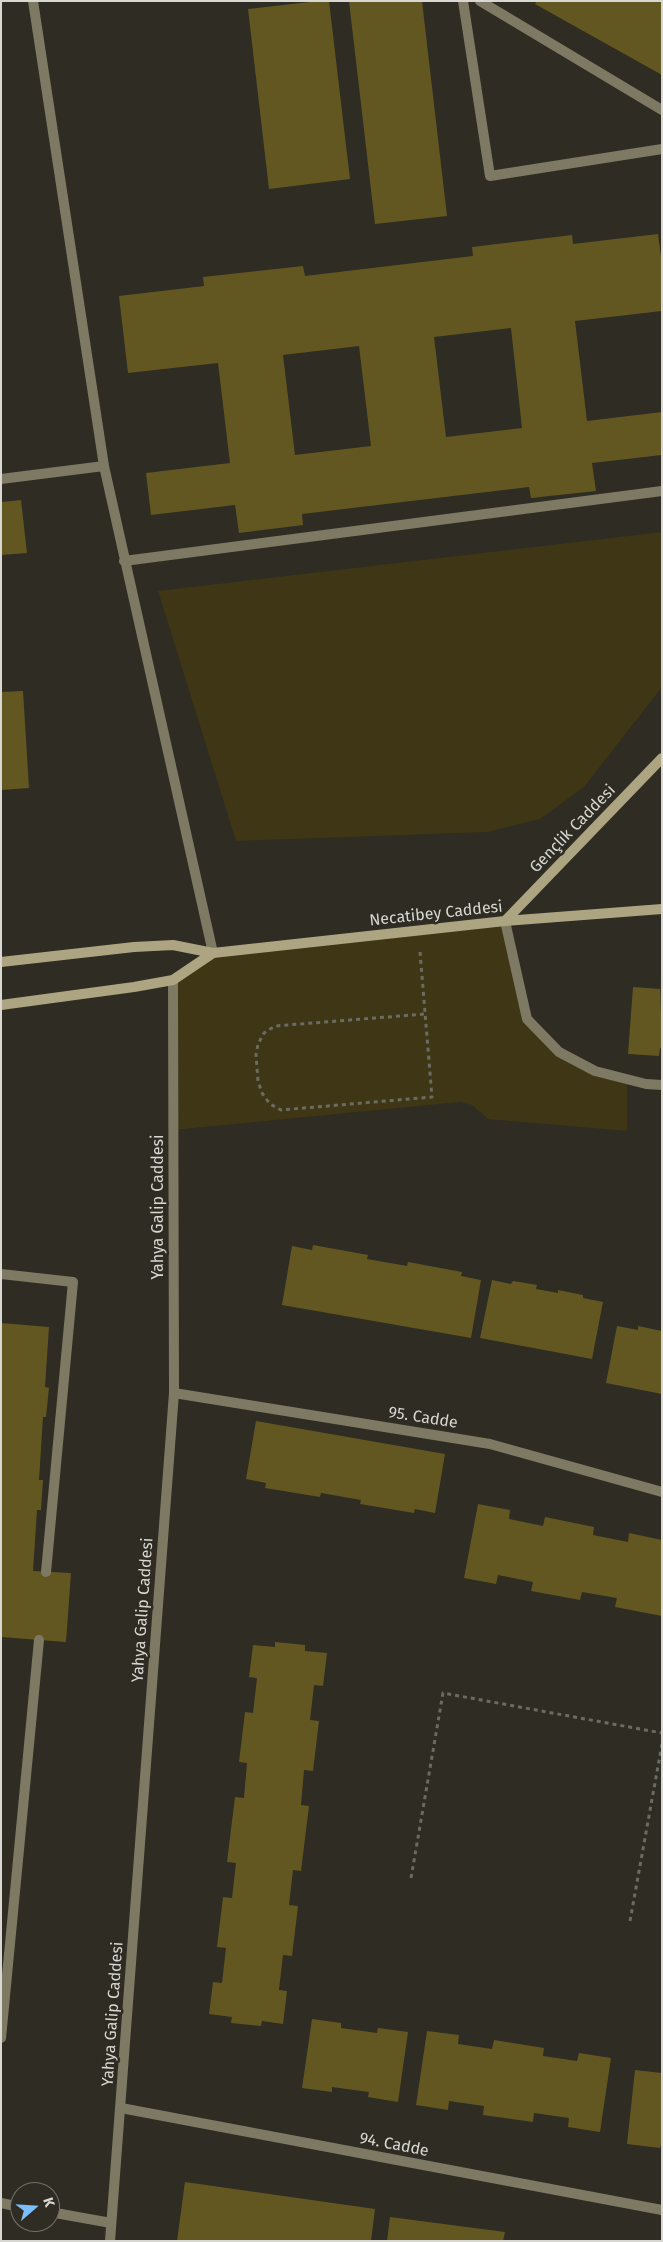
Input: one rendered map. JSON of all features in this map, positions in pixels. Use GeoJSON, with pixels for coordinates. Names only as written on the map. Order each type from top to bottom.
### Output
{"type":"FeatureCollection","features":[{"type":"Feature","properties":{"kind":"main road","name":"Gençlik Caddesi"},"geometry":{"type":"LineString","coordinates":[[505,921],[662,758]]}},
{"type":"Feature","properties":{"kind":"main road","name":"Necatibey Caddesi"},"geometry":{"type":"LineString","coordinates":[[1,962],[134,947],[173,945],[213,953],[505,921],[662,909]]}},
{"type":"Feature","properties":{"kind":"main road","name":"Necatibey Caddesi"},"geometry":{"type":"LineString","coordinates":[[1,1005],[173,980],[213,953]]}},
{"type":"Feature","properties":{"kind":"street"},"geometry":{"type":"LineString","coordinates":[[33,1],[104,466],[213,953]]}},
{"type":"Feature","properties":{"kind":"street"},"geometry":{"type":"LineString","coordinates":[[463,1],[490,176],[662,149]]}},
{"type":"Feature","properties":{"kind":"street"},"geometry":{"type":"LineString","coordinates":[[480,1],[662,110]]}},
{"type":"Feature","properties":{"kind":"street"},"geometry":{"type":"LineString","coordinates":[[1,478],[104,466]]}},
{"type":"Feature","properties":{"kind":"street"},"geometry":{"type":"LineString","coordinates":[[124,562],[662,491]]}},
{"type":"Feature","properties":{"kind":"street"},"geometry":{"type":"LineString","coordinates":[[505,921],[527,1018],[559,1052],[595,1071],[646,1084],[662,1085]]}},
{"type":"Feature","properties":{"kind":"street","name":"Yahya Galip Caddesi"},"geometry":{"type":"LineString","coordinates":[[110,2241],[122,2108],[174,1393],[173,980]]}},
{"type":"Feature","properties":{"kind":"street"},"geometry":{"type":"LineString","coordinates":[[1,1274],[73,1282],[46,1572]]}},
{"type":"Feature","properties":{"kind":"street","name":"95. Cadde"},"geometry":{"type":"LineString","coordinates":[[174,1393],[490,1444],[662,1492]]}},
{"type":"Feature","properties":{"kind":"street"},"geometry":{"type":"LineString","coordinates":[[1,2038],[39,1640]]}},
{"type":"Feature","properties":{"kind":"street","name":"94. Cadde"},"geometry":{"type":"LineString","coordinates":[[122,2108],[662,2210]]}},
{"type":"Feature","properties":{"kind":"street"},"geometry":{"type":"LineString","coordinates":[[60,2214],[111,2223]]}},
{"type":"Feature","properties":{"kind":"path"},"geometry":{"type":"LineString","coordinates":[[418,930],[432,1097],[281,1110],[270,1104],[262,1093],[258,1081],[256,1055],[258,1044],[264,1033],[275,1026],[425,1014]]}},
{"type":"Feature","properties":{"kind":"path"},"geometry":{"type":"LineString","coordinates":[[411,1878],[443,1693],[662,1732]]}},
{"type":"Feature","properties":{"kind":"path"},"geometry":{"type":"LineString","coordinates":[[630,1921],[662,1744]]}},
{"type":"Feature","properties":{"kind":"shaded area"},"geometry":{"type":"Polygon","coordinates":[[[662,532],[662,687],[584,787],[540,819],[487,832],[236,841],[158,591],[662,532]]]}},
{"type":"Feature","properties":{"kind":"shaded area"},"geometry":{"type":"Polygon","coordinates":[[[505,921],[527,1019],[559,1052],[627,1079],[627,1131],[488,1119],[472,1105],[460,1102],[173,1130],[173,980],[213,953],[505,921]]]}},
{"type":"Feature","properties":{"kind":"building"},"geometry":{"type":"Polygon","coordinates":[[[329,1],[350,179],[269,189],[248,9],[329,1]]]}},
{"type":"Feature","properties":{"kind":"building"},"geometry":{"type":"Polygon","coordinates":[[[349,1],[422,1],[447,216],[375,224],[349,1]]]}},
{"type":"Feature","properties":{"kind":"building"},"geometry":{"type":"Polygon","coordinates":[[[537,1],[662,1],[662,75],[535,4],[537,1]]]}},
{"type":"Feature","properties":{"kind":"building"},"geometry":{"type":"Polygon","coordinates":[[[658,234],[662,265],[662,311],[575,321],[587,421],[662,412],[662,455],[592,463],[596,491],[531,498],[529,487],[302,514],[303,525],[239,533],[235,505],[151,515],[146,473],[230,463],[218,363],[128,373],[119,296],[204,286],[203,277],[303,266],[305,276],[473,256],[472,247],[572,235],[573,244],[658,234]],[[511,328],[434,337],[446,437],[522,428],[511,328]],[[359,346],[283,355],[295,455],[371,446],[359,346]]]}},
{"type":"Feature","properties":{"kind":"building"},"geometry":{"type":"Polygon","coordinates":[[[21,500],[27,553],[1,555],[1,502],[21,500]]]}},
{"type":"Feature","properties":{"kind":"building"},"geometry":{"type":"Polygon","coordinates":[[[23,691],[29,788],[1,790],[1,692],[23,691]]]}},
{"type":"Feature","properties":{"kind":"building"},"geometry":{"type":"Polygon","coordinates":[[[660,980],[662,1048],[660,1048],[659,1056],[628,1054],[633,987],[660,989],[660,980]]]}},
{"type":"Feature","properties":{"kind":"building"},"geometry":{"type":"Polygon","coordinates":[[[313,1245],[368,1255],[367,1259],[407,1266],[408,1262],[462,1272],[461,1276],[481,1280],[471,1338],[282,1305],[292,1246],[312,1250],[313,1245]]]}},
{"type":"Feature","properties":{"kind":"building"},"geometry":{"type":"Polygon","coordinates":[[[492,1280],[511,1284],[513,1281],[537,1285],[536,1289],[558,1293],[558,1290],[583,1295],[583,1298],[603,1302],[592,1359],[480,1338],[492,1280]]]}},
{"type":"Feature","properties":{"kind":"building"},"geometry":{"type":"Polygon","coordinates":[[[1,1323],[49,1327],[45,1387],[49,1388],[46,1417],[43,1417],[39,1480],[43,1480],[41,1510],[37,1510],[33,1571],[71,1573],[66,1642],[1,1637],[1,1323]]]}},
{"type":"Feature","properties":{"kind":"building"},"geometry":{"type":"Polygon","coordinates":[[[617,1326],[638,1330],[638,1326],[662,1331],[662,1394],[606,1383],[617,1326]]]}},
{"type":"Feature","properties":{"kind":"building"},"geometry":{"type":"Polygon","coordinates":[[[256,1421],[445,1454],[435,1513],[415,1509],[414,1513],[360,1504],[361,1500],[321,1493],[320,1497],[265,1488],[266,1483],[246,1479],[256,1421]]]}},
{"type":"Feature","properties":{"kind":"building"},"geometry":{"type":"Polygon","coordinates":[[[478,1504],[510,1510],[509,1519],[543,1526],[545,1517],[594,1527],[593,1535],[628,1542],[629,1533],[662,1540],[662,1616],[615,1607],[617,1598],[582,1592],[580,1600],[531,1591],[533,1582],[498,1575],[496,1584],[464,1578],[478,1504]]]}},
{"type":"Feature","properties":{"kind":"building"},"geometry":{"type":"Polygon","coordinates":[[[275,1642],[305,1645],[305,1651],[327,1653],[323,1686],[314,1685],[310,1720],[319,1721],[313,1771],[304,1770],[301,1805],[309,1806],[301,1871],[293,1870],[289,1905],[298,1906],[292,1956],[283,1955],[279,1990],[287,1991],[283,2024],[262,2021],[261,2026],[231,2023],[232,2017],[209,2014],[213,1982],[222,1983],[226,1948],[217,1947],[223,1897],[232,1898],[236,1863],[227,1862],[235,1797],[244,1798],[247,1763],[239,1762],[245,1712],[253,1713],[257,1678],[249,1677],[253,1645],[275,1647],[275,1642]]]}},
{"type":"Feature","properties":{"kind":"building"},"geometry":{"type":"Polygon","coordinates":[[[312,2019],[341,2023],[341,2028],[377,2033],[378,2028],[408,2032],[398,2102],[368,2097],[369,2092],[332,2087],[332,2092],[302,2088],[312,2019]]]}},
{"type":"Feature","properties":{"kind":"building"},"geometry":{"type":"Polygon","coordinates":[[[427,2031],[459,2035],[458,2044],[492,2049],[494,2040],[544,2048],[543,2056],[577,2061],[579,2053],[611,2058],[600,2132],[568,2127],[569,2118],[534,2113],[533,2122],[483,2115],[484,2106],[449,2101],[448,2110],[416,2105],[427,2031]]]}},
{"type":"Feature","properties":{"kind":"building"},"geometry":{"type":"Polygon","coordinates":[[[635,2070],[662,2073],[662,2140],[660,2148],[627,2144],[635,2070]]]}},
{"type":"Feature","properties":{"kind":"building"},"geometry":{"type":"Polygon","coordinates":[[[185,2182],[375,2209],[371,2241],[177,2241],[185,2182]]]}},
{"type":"Feature","properties":{"kind":"building"},"geometry":{"type":"Polygon","coordinates":[[[390,2217],[505,2232],[503,2241],[387,2241],[390,2217]]]}}]}
